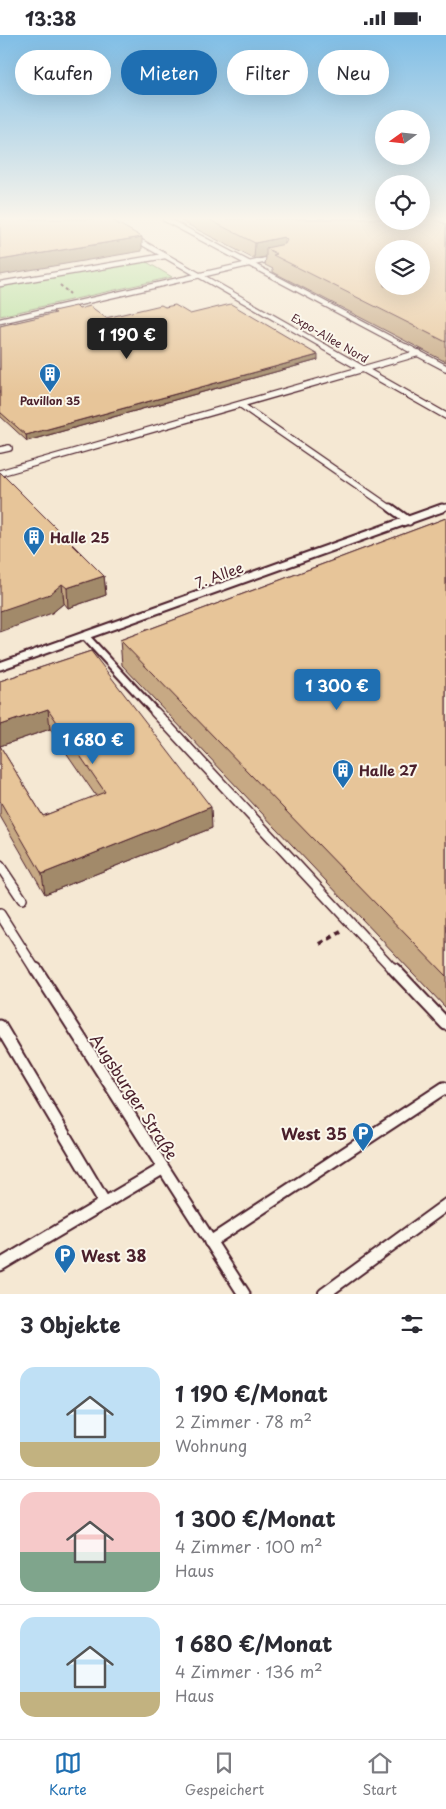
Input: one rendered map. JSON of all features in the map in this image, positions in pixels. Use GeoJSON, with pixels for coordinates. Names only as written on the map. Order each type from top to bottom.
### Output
{"type":"FeatureCollection","features":[{"type":"Feature","properties":{"kind":"lane"},"geometry":{"type":"LineString","coordinates":[[0,284],[39,278]]}},
{"type":"Feature","properties":{"kind":"lane"},"geometry":{"type":"LineString","coordinates":[[0,321],[188,278]]}},
{"type":"Feature","properties":{"kind":"lane","name":"Expo-Allee Nord"},"geometry":{"type":"LineString","coordinates":[[205,278],[446,416]]}},
{"type":"Feature","properties":{"kind":"lane"},"geometry":{"type":"LineString","coordinates":[[276,278],[446,368]]}},
{"type":"Feature","properties":{"kind":"lane"},"geometry":{"type":"LineString","coordinates":[[0,473],[419,353]]}},
{"type":"Feature","properties":{"kind":"lane"},"geometry":{"type":"LineString","coordinates":[[241,405],[409,521]]}},
{"type":"Feature","properties":{"kind":"lane"},"geometry":{"type":"LineString","coordinates":[[0,450],[9,448]]}},
{"type":"Feature","properties":{"kind":"lane","name":"7. Allee"},"geometry":{"type":"LineString","coordinates":[[0,666],[446,507]]}},
{"type":"Feature","properties":{"kind":"lane"},"geometry":{"type":"LineString","coordinates":[[85,636],[345,919],[446,1024]]}},
{"type":"Feature","properties":{"kind":"lane"},"geometry":{"type":"LineString","coordinates":[[0,866],[22,899]]}},
{"type":"Feature","properties":{"kind":"lane","name":"Augsburger Straße"},"geometry":{"type":"LineString","coordinates":[[0,914],[244,1294]]}},
{"type":"Feature","properties":{"kind":"lane"},"geometry":{"type":"LineString","coordinates":[[0,1025],[105,1203]]}},
{"type":"Feature","properties":{"kind":"lane"},"geometry":{"type":"LineString","coordinates":[[210,1242],[444,1088],[446,1090]]}},
{"type":"Feature","properties":{"kind":"lane"},"geometry":{"type":"LineString","coordinates":[[0,1265],[162,1169]]}},
{"type":"Feature","properties":{"kind":"lane"},"geometry":{"type":"LineString","coordinates":[[324,1294],[446,1205]]}},
{"type":"Feature","properties":{"kind":"path"},"geometry":{"type":"LineString","coordinates":[[52,278],[80,303]]}},
{"type":"Feature","properties":{"kind":"green space"},"geometry":{"type":"Polygon","coordinates":[[[52,278],[169,278],[0,316],[0,287],[52,278]]]}},
{"type":"Feature","properties":{"kind":"building"},"geometry":{"type":"Polygon","coordinates":[[[318,278],[375,278],[375,295],[430,295],[430,278],[446,278],[446,342],[318,278]]]}},
{"type":"Feature","properties":{"kind":"building"},"geometry":{"type":"Polygon","coordinates":[[[231,304],[318,355],[26,435],[0,412],[0,326],[56,313],[53,311],[76,306],[79,309],[90,306],[106,318],[161,305],[165,307],[175,305],[190,314],[231,304]]]}},
{"type":"Feature","properties":{"kind":"building","name":"Halle 25"},"geometry":{"type":"Polygon","coordinates":[[[0,472],[104,576],[67,588],[62,584],[50,594],[0,611],[0,472]]]}},
{"type":"Feature","properties":{"kind":"building","name":"Halle 27"},"geometry":{"type":"Polygon","coordinates":[[[446,518],[446,976],[120,640],[446,518]]]}},
{"type":"Feature","properties":{"kind":"building"},"geometry":{"type":"Polygon","coordinates":[[[91,651],[211,807],[42,874],[0,801],[0,746],[43,816],[105,792],[48,709],[0,725],[0,681],[91,651]]]}},
{"type":"Feature","properties":{"kind":"place","name":"Pavillon 35"},"geometry":{"type":"Point","coordinates":[50,393]}},
{"type":"Feature","properties":{"kind":"place","name":"Halle 25"},"geometry":{"type":"Point","coordinates":[34,556]}},
{"type":"Feature","properties":{"kind":"place","name":"Halle 27"},"geometry":{"type":"Point","coordinates":[343,789]}},
{"type":"Feature","properties":{"kind":"place","name":"West 35"},"geometry":{"type":"Point","coordinates":[363,1152]}},
{"type":"Feature","properties":{"kind":"place","name":"West 38"},"geometry":{"type":"Point","coordinates":[65,1274]}}]}
